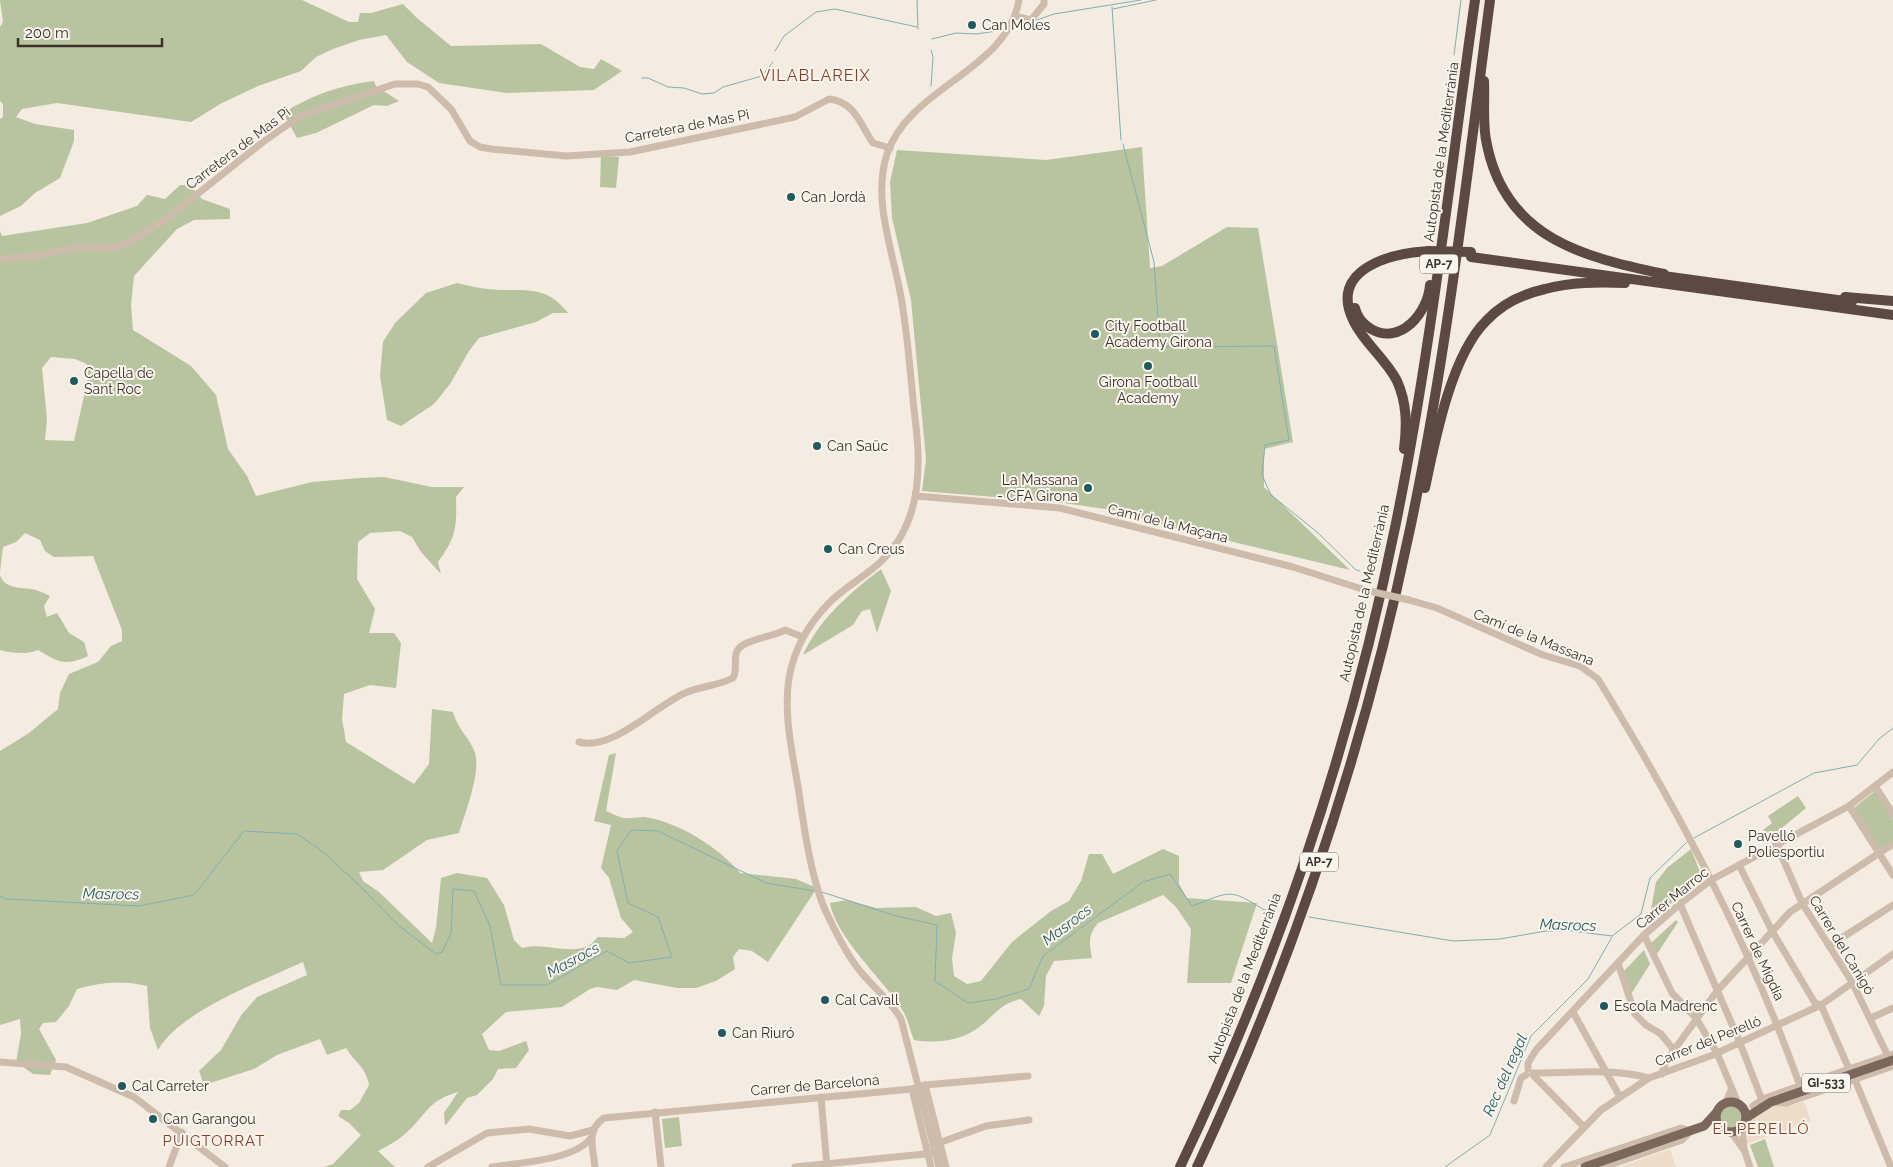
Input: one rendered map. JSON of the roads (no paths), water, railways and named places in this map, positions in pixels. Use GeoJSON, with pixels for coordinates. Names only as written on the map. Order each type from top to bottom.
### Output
{"type":"FeatureCollection","features":[{"type":"Feature","properties":{"kind":"highway","name":"Autopista de la Mediterrània"},"geometry":{"type":"LineString","coordinates":[[1180,1167],[1242,1024],[1288,905],[1335,762],[1382,585],[1413,432],[1454,157],[1475,0]]}},
{"type":"Feature","properties":{"kind":"highway","name":"Autopista de la Mediterrània"},"geometry":{"type":"LineString","coordinates":[[1197,1167],[1239,1074],[1274,986],[1334,819],[1374,680],[1411,526],[1451,291],[1490,0]]}},
{"type":"Feature","properties":{"kind":"highway"},"geometry":{"type":"LineString","coordinates":[[1490,0],[1483,67],[1485,132],[1492,168],[1508,200],[1532,225],[1569,248],[1681,282],[1893,315]]}},
{"type":"Feature","properties":{"kind":"highway"},"geometry":{"type":"LineString","coordinates":[[1429,254],[1391,261],[1367,273],[1354,294],[1355,309],[1362,322],[1380,333],[1394,333],[1409,325],[1421,312],[1429,295],[1442,198],[1454,157]]}},
{"type":"Feature","properties":{"kind":"highway"},"geometry":{"type":"LineString","coordinates":[[1382,585],[1382,560],[1402,456],[1406,416],[1403,400],[1393,373],[1353,322],[1348,304],[1354,280],[1371,264],[1389,256],[1471,254],[1681,282],[1893,307]]}},
{"type":"Feature","properties":{"kind":"highway"},"geometry":{"type":"LineString","coordinates":[[1411,526],[1424,490],[1435,441],[1458,369],[1475,335],[1495,312],[1525,295],[1568,284],[1592,282],[1681,282]]}},
{"type":"Feature","properties":{"kind":"highway"},"geometry":{"type":"LineString","coordinates":[[1830,299],[1843,297],[1893,301]]}},
{"type":"Feature","properties":{"kind":"highway"},"geometry":{"type":"LineString","coordinates":[[1862,310],[1893,320]]}},
{"type":"Feature","properties":{"kind":"main road","name":"GI-533"},"geometry":{"type":"LineString","coordinates":[[1726,1102],[1740,1105],[1761,1104],[1891,1057]]}},
{"type":"Feature","properties":{"kind":"main road"},"geometry":{"type":"LineString","coordinates":[[1704,1126],[1720,1106],[1726,1102]]}},
{"type":"Feature","properties":{"kind":"main road","name":"GI-533"},"geometry":{"type":"LineString","coordinates":[[1746,1118],[1761,1104]]}},
{"type":"Feature","properties":{"kind":"main road"},"geometry":{"type":"LineString","coordinates":[[1585,1167],[1704,1126],[1720,1128],[1731,1132],[1742,1128],[1746,1118],[1740,1105]]}},
{"type":"Feature","properties":{"kind":"main road"},"geometry":{"type":"LineString","coordinates":[[1716,1113],[1716,1121],[1720,1128]]}},
{"type":"Feature","properties":{"kind":"street"},"geometry":{"type":"LineString","coordinates":[[946,1167],[919,1087],[901,1020],[891,1003],[865,978],[852,960],[826,913],[805,834],[787,708],[791,669],[803,637],[814,620],[831,601],[890,553],[906,528],[916,496],[919,461],[902,299],[882,204],[882,174],[890,148],[908,118],[992,49],[1007,32],[1016,16],[1019,0]]}},
{"type":"Feature","properties":{"kind":"street"},"geometry":{"type":"LineString","coordinates":[[1016,16],[1030,20],[1044,4],[1044,0]]}},
{"type":"Feature","properties":{"kind":"street","name":"Carretera de Mas Pi"},"geometry":{"type":"LineString","coordinates":[[0,259],[36,256],[78,247],[112,248],[123,245],[166,219],[255,148],[300,116],[395,84],[418,84],[428,87],[438,94],[450,109],[470,141],[480,147],[491,149],[566,156],[630,152],[795,117],[830,99],[849,106],[857,115],[873,143],[890,148]]}},
{"type":"Feature","properties":{"kind":"street","name":"Camí de la Maçana"},"geometry":{"type":"LineString","coordinates":[[916,496],[1060,508],[1293,567],[1365,590],[1409,600]]}},
{"type":"Feature","properties":{"kind":"street","name":"Camí de la Massana"},"geometry":{"type":"LineString","coordinates":[[1409,600],[1436,608],[1542,655],[1580,666],[1594,675],[1686,830]]}},
{"type":"Feature","properties":{"kind":"street"},"geometry":{"type":"LineString","coordinates":[[579,742],[594,743],[613,736],[685,693],[733,678],[736,653],[741,645],[785,630],[803,637]]}},
{"type":"Feature","properties":{"kind":"street","name":"Carrer Marroc"},"geometry":{"type":"LineString","coordinates":[[1514,1101],[1521,1078],[1530,1073],[1528,1063],[1536,1050],[1644,935],[1711,880],[1849,806],[1893,772]]}},
{"type":"Feature","properties":{"kind":"street"},"geometry":{"type":"LineString","coordinates":[[1875,786],[1893,814]]}},
{"type":"Feature","properties":{"kind":"street"},"geometry":{"type":"LineString","coordinates":[[1849,806],[1893,875]]}},
{"type":"Feature","properties":{"kind":"street","name":"Carrer de Migdia"},"geometry":{"type":"LineString","coordinates":[[1686,830],[1748,956],[1778,1026],[1800,1086]]}},
{"type":"Feature","properties":{"kind":"street"},"geometry":{"type":"LineString","coordinates":[[1662,1074],[1674,1050],[1717,991],[1790,912],[1893,844]]}},
{"type":"Feature","properties":{"kind":"street","name":"Carrer del Canigó"},"geometry":{"type":"LineString","coordinates":[[1777,846],[1802,903],[1852,982],[1891,1057]]}},
{"type":"Feature","properties":{"kind":"street"},"geometry":{"type":"LineString","coordinates":[[1739,865],[1772,931],[1815,1003],[1822,1005],[1849,1069]]}},
{"type":"Feature","properties":{"kind":"street"},"geometry":{"type":"LineString","coordinates":[[1680,904],[1740,1043],[1761,1104]]}},
{"type":"Feature","properties":{"kind":"street"},"geometry":{"type":"LineString","coordinates":[[1829,946],[1893,905]]}},
{"type":"Feature","properties":{"kind":"street"},"geometry":{"type":"LineString","coordinates":[[1644,935],[1672,993],[1696,1018],[1740,1105]]}},
{"type":"Feature","properties":{"kind":"street","name":"Carrer del Perelló"},"geometry":{"type":"LineString","coordinates":[[1546,1167],[1601,1110],[1649,1078],[1715,1054],[1822,1005],[1893,954]]}},
{"type":"Feature","properties":{"kind":"street"},"geometry":{"type":"LineString","coordinates":[[1618,964],[1636,1014],[1646,1025],[1661,1034],[1674,1050]]}},
{"type":"Feature","properties":{"kind":"street"},"geometry":{"type":"LineString","coordinates":[[1870,1018],[1893,1008]]}},
{"type":"Feature","properties":{"kind":"street"},"geometry":{"type":"LineString","coordinates":[[1573,1012],[1620,1097]]}},
{"type":"Feature","properties":{"kind":"street"},"geometry":{"type":"LineString","coordinates":[[1761,1104],[1800,1086],[1891,1057]]}},
{"type":"Feature","properties":{"kind":"street"},"geometry":{"type":"LineString","coordinates":[[0,1062],[66,1067],[134,1097],[182,1132],[225,1167]]}},
{"type":"Feature","properties":{"kind":"street"},"geometry":{"type":"LineString","coordinates":[[1761,1104],[1786,1103],[1893,1066]]}},
{"type":"Feature","properties":{"kind":"street"},"geometry":{"type":"LineString","coordinates":[[1530,1073],[1606,1073],[1638,1075],[1649,1078]]}},
{"type":"Feature","properties":{"kind":"street"},"geometry":{"type":"LineString","coordinates":[[1530,1073],[1584,1126]]}},
{"type":"Feature","properties":{"kind":"street","name":"Carrer de Barcelona"},"geometry":{"type":"LineString","coordinates":[[593,1130],[604,1118],[1028,1076]]}},
{"type":"Feature","properties":{"kind":"street"},"geometry":{"type":"LineString","coordinates":[[1855,1080],[1891,1167]]}},
{"type":"Feature","properties":{"kind":"street"},"geometry":{"type":"LineString","coordinates":[[919,1087],[932,1154],[931,1167]]}},
{"type":"Feature","properties":{"kind":"street"},"geometry":{"type":"LineString","coordinates":[[1726,1102],[1731,1090]]}},
{"type":"Feature","properties":{"kind":"street"},"geometry":{"type":"LineString","coordinates":[[821,1098],[827,1166]]}},
{"type":"Feature","properties":{"kind":"street"},"geometry":{"type":"LineString","coordinates":[[655,1112],[661,1167]]}},
{"type":"Feature","properties":{"kind":"street"},"geometry":{"type":"LineString","coordinates":[[932,1154],[937,1143],[986,1126],[1029,1120]]}},
{"type":"Feature","properties":{"kind":"street"},"geometry":{"type":"LineString","coordinates":[[1564,1167],[1681,1128],[1690,1130],[1682,1140],[1604,1167]]}},
{"type":"Feature","properties":{"kind":"street"},"geometry":{"type":"LineString","coordinates":[[1742,1128],[1744,1149],[1750,1167]]}},
{"type":"Feature","properties":{"kind":"street"},"geometry":{"type":"LineString","coordinates":[[428,1167],[487,1133],[529,1129],[570,1136],[593,1130]]}},
{"type":"Feature","properties":{"kind":"street"},"geometry":{"type":"LineString","coordinates":[[492,1167],[564,1154],[586,1145],[593,1130]]}},
{"type":"Feature","properties":{"kind":"street"},"geometry":{"type":"LineString","coordinates":[[169,1167],[182,1132]]}},
{"type":"Feature","properties":{"kind":"street"},"geometry":{"type":"LineString","coordinates":[[1731,1132],[1744,1149]]}},
{"type":"Feature","properties":{"kind":"street"},"geometry":{"type":"LineString","coordinates":[[590,1139],[595,1167]]}},
{"type":"Feature","properties":{"kind":"street"},"geometry":{"type":"LineString","coordinates":[[795,1167],[827,1166],[932,1154]]}},
{"type":"Feature","properties":{"kind":"street"},"geometry":{"type":"LineString","coordinates":[[932,1154],[939,1167]]}},
{"type":"Feature","properties":{"kind":"waterway"},"geometry":{"type":"LineString","coordinates":[[917,0],[918,29]]}},
{"type":"Feature","properties":{"kind":"waterway"},"geometry":{"type":"LineString","coordinates":[[1034,21],[1054,14],[1141,0]]}},
{"type":"Feature","properties":{"kind":"waterway"},"geometry":{"type":"LineString","coordinates":[[1113,9],[1156,0]]}},
{"type":"Feature","properties":{"kind":"waterway"},"geometry":{"type":"LineString","coordinates":[[1454,55],[1461,0]]}},
{"type":"Feature","properties":{"kind":"waterway"},"geometry":{"type":"LineString","coordinates":[[1112,7],[1121,140]]}},
{"type":"Feature","properties":{"kind":"waterway"},"geometry":{"type":"LineString","coordinates":[[775,51],[784,36],[816,12],[835,9],[917,27]]}},
{"type":"Feature","properties":{"kind":"waterway"},"geometry":{"type":"LineString","coordinates":[[1017,27],[1022,25]]}},
{"type":"Feature","properties":{"kind":"waterway"},"geometry":{"type":"LineString","coordinates":[[932,39],[956,33],[976,34],[997,31]]}},
{"type":"Feature","properties":{"kind":"waterway"},"geometry":{"type":"LineString","coordinates":[[931,50],[933,57],[931,86]]}},
{"type":"Feature","properties":{"kind":"waterway"},"geometry":{"type":"LineString","coordinates":[[642,78],[648,78],[668,87],[684,88],[702,94],[714,93],[723,87],[762,76],[773,62]]}},
{"type":"Feature","properties":{"kind":"waterway"},"geometry":{"type":"LineString","coordinates":[[1123,144],[1154,262],[1160,345],[1167,347],[1274,346],[1289,440],[1265,445],[1262,475],[1271,495],[1317,532],[1356,570],[1360,571]]}},
{"type":"Feature","properties":{"kind":"waterway","name":"Masrocs"},"geometry":{"type":"LineString","coordinates":[[1694,838],[1814,773],[1857,765],[1879,739],[1893,728]]}},
{"type":"Feature","properties":{"kind":"waterway","name":"Masrocs"},"geometry":{"type":"LineString","coordinates":[[0,896],[7,899],[139,906],[194,895],[244,831],[297,834],[322,851],[399,926],[436,954],[442,952],[451,933],[453,889],[474,891],[490,926],[501,985],[547,985],[607,951],[629,963],[672,957],[658,917],[628,903],[617,851],[631,830],[658,831],[766,883],[815,891]]}},
{"type":"Feature","properties":{"kind":"waterway","name":"Masrocs"},"geometry":{"type":"LineString","coordinates":[[1309,917],[1453,941],[1500,939],[1546,931],[1572,931],[1612,936],[1641,914],[1650,878],[1688,841]]}},
{"type":"Feature","properties":{"kind":"waterway","name":"Masrocs"},"geometry":{"type":"LineString","coordinates":[[822,892],[896,916],[937,925],[935,981],[968,1003],[996,999],[1029,989],[1043,956],[1143,882],[1170,874],[1192,906],[1229,894],[1243,898],[1264,910],[1278,908]]}},
{"type":"Feature","properties":{"kind":"waterway","name":"Rec del regal"},"geometry":{"type":"LineString","coordinates":[[1445,1167],[1490,1135],[1531,1036],[1588,979],[1612,937]]}},
{"type":"Feature","properties":{"kind":"place","name":"Can Moles"},"geometry":{"type":"Point","coordinates":[972,25]}},
{"type":"Feature","properties":{"kind":"place","name":"Can Jordà"},"geometry":{"type":"Point","coordinates":[791,197]}},
{"type":"Feature","properties":{"kind":"place","name":"City Football Academy Girona"},"geometry":{"type":"Point","coordinates":[1095,334]}},
{"type":"Feature","properties":{"kind":"place","name":"Girona Football Academy"},"geometry":{"type":"Point","coordinates":[1148,366]}},
{"type":"Feature","properties":{"kind":"place","name":"Capella de Sant Roc"},"geometry":{"type":"Point","coordinates":[74,381]}},
{"type":"Feature","properties":{"kind":"place","name":"Can Saüc"},"geometry":{"type":"Point","coordinates":[817,446]}},
{"type":"Feature","properties":{"kind":"place","name":"La Massana - CFA Girona"},"geometry":{"type":"Point","coordinates":[1088,488]}},
{"type":"Feature","properties":{"kind":"place","name":"Can Creus"},"geometry":{"type":"Point","coordinates":[828,549]}},
{"type":"Feature","properties":{"kind":"place","name":"Pavelló Poliesportiu"},"geometry":{"type":"Point","coordinates":[1738,844]}},
{"type":"Feature","properties":{"kind":"place","name":"Cal Cavall"},"geometry":{"type":"Point","coordinates":[825,1000]}},
{"type":"Feature","properties":{"kind":"place","name":"Escola Madrenc"},"geometry":{"type":"Point","coordinates":[1604,1006]}},
{"type":"Feature","properties":{"kind":"place","name":"Can Riuró"},"geometry":{"type":"Point","coordinates":[722,1033]}},
{"type":"Feature","properties":{"kind":"place","name":"Cal Carreter"},"geometry":{"type":"Point","coordinates":[122,1086]}},
{"type":"Feature","properties":{"kind":"place","name":"Can Garangou"},"geometry":{"type":"Point","coordinates":[153,1119]}},
{"type":"Feature","properties":{"kind":"district","name":"VILABLAREIX"},"geometry":{"type":"Point","coordinates":[815,75]}},
{"type":"Feature","properties":{"kind":"district","name":"EL PERELLÓ"},"geometry":{"type":"Point","coordinates":[1761,1129]}},
{"type":"Feature","properties":{"kind":"district","name":"PUIGTORRAT"},"geometry":{"type":"Point","coordinates":[214,1141]}}]}
